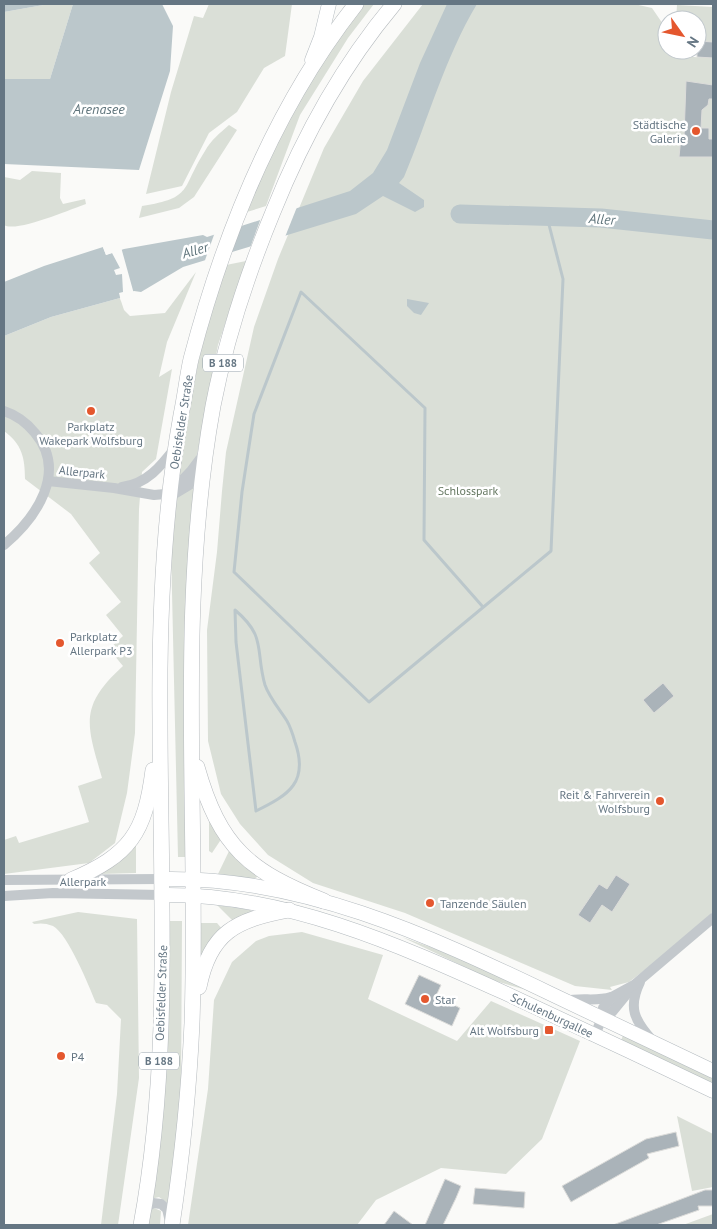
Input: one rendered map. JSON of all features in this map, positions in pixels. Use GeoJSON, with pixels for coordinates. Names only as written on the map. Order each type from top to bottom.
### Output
{"type":"FeatureCollection","features":[{"type":"Feature","properties":{"kind":"main road","name":"Oebisfelder Straße"},"geometry":{"type":"LineString","coordinates":[[162,879],[161,615],[170,494],[176,446],[191,361],[219,268],[261,161],[305,77],[356,4]]}},
{"type":"Feature","properties":{"kind":"main road","name":"B 188"},"geometry":{"type":"LineString","coordinates":[[171,1225],[182,1154],[192,1020],[192,604],[206,451],[227,346],[254,258],[276,203],[297,154],[317,116],[344,73],[394,4]]}},
{"type":"Feature","properties":{"kind":"main road"},"geometry":{"type":"LineString","coordinates":[[71,880],[114,859],[135,835],[148,802],[160,717]]}},
{"type":"Feature","properties":{"kind":"main road"},"geometry":{"type":"LineString","coordinates":[[191,749],[213,814],[228,840],[249,861],[268,875],[285,885],[324,901]]}},
{"type":"Feature","properties":{"kind":"main road","name":"B 188"},"geometry":{"type":"LineString","coordinates":[[162,879],[162,895]]}},
{"type":"Feature","properties":{"kind":"main road","name":"Oebisfelder Straße"},"geometry":{"type":"LineString","coordinates":[[140,1225],[158,1089],[163,982],[162,895]]}},
{"type":"Feature","properties":{"kind":"main road"},"geometry":{"type":"LineString","coordinates":[[192,1020],[203,966],[210,949],[224,935],[241,923],[288,910]]}},
{"type":"Feature","properties":{"kind":"street"},"geometry":{"type":"LineString","coordinates":[[305,77],[321,37],[329,4]]}},
{"type":"Feature","properties":{"kind":"street","name":"Allerpark"},"geometry":{"type":"LineString","coordinates":[[4,411],[24,421],[41,440],[46,453],[48,480],[41,502],[33,516],[4,545]]}},
{"type":"Feature","properties":{"kind":"street","name":"Allerpark"},"geometry":{"type":"LineString","coordinates":[[114,488],[132,486],[157,471],[176,446]]}},
{"type":"Feature","properties":{"kind":"street"},"geometry":{"type":"LineString","coordinates":[[170,494],[198,464],[206,451]]}},
{"type":"Feature","properties":{"kind":"street","name":"Allerpark"},"geometry":{"type":"LineString","coordinates":[[48,480],[114,488],[154,496],[176,494],[198,478],[203,470]]}},
{"type":"Feature","properties":{"kind":"street","name":"Schulenburgallee"},"geometry":{"type":"LineString","coordinates":[[162,879],[192,878],[234,882],[324,901],[400,926],[463,952],[713,1071]]}},
{"type":"Feature","properties":{"kind":"street","name":"Allerpark"},"geometry":{"type":"LineString","coordinates":[[4,880],[162,879]]}},
{"type":"Feature","properties":{"kind":"street","name":"Allerpark"},"geometry":{"type":"LineString","coordinates":[[4,896],[53,893],[162,895]]}},
{"type":"Feature","properties":{"kind":"street","name":"Schulenburgallee"},"geometry":{"type":"LineString","coordinates":[[162,895],[192,895],[288,910],[390,942],[448,966],[713,1091]]}},
{"type":"Feature","properties":{"kind":"street"},"geometry":{"type":"LineString","coordinates":[[602,1018],[612,1012],[638,982],[713,918]]}},
{"type":"Feature","properties":{"kind":"street"},"geometry":{"type":"LineString","coordinates":[[390,942],[400,926]]}},
{"type":"Feature","properties":{"kind":"street"},"geometry":{"type":"LineString","coordinates":[[566,1001],[576,998],[598,1001],[612,997],[638,982]]}},
{"type":"Feature","properties":{"kind":"street"},"geometry":{"type":"LineString","coordinates":[[638,982],[634,995],[634,1011],[641,1028],[654,1043]]}},
{"type":"Feature","properties":{"kind":"street"},"geometry":{"type":"LineString","coordinates":[[594,1035],[602,1018],[603,1008],[612,997]]}},
{"type":"Feature","properties":{"kind":"street"},"geometry":{"type":"LineString","coordinates":[[143,1210],[153,1203],[162,1204],[167,1209],[171,1225]]}},
{"type":"Feature","properties":{"kind":"green space"},"geometry":{"type":"Polygon","coordinates":[[[49,4],[73,4],[50,79],[4,79],[4,12],[49,4]]]}},
{"type":"Feature","properties":{"kind":"green space"},"geometry":{"type":"Polygon","coordinates":[[[209,4],[292,4],[285,56],[264,68],[237,112],[209,133],[182,186],[146,194],[171,92],[194,16],[203,18],[209,4]]]}},
{"type":"Feature","properties":{"kind":"green space"},"geometry":{"type":"Polygon","coordinates":[[[364,4],[374,4],[348,38],[300,115],[266,206],[247,212],[283,130],[329,52],[364,4]]]}},
{"type":"Feature","properties":{"kind":"green space","name":"Schlosspark"},"geometry":{"type":"Polygon","coordinates":[[[423,4],[634,4],[652,8],[657,15],[657,60],[707,60],[707,58],[713,58],[713,912],[667,953],[629,982],[610,987],[612,990],[575,986],[405,913],[313,883],[268,855],[240,824],[221,794],[208,741],[207,630],[217,552],[226,452],[254,327],[278,259],[324,148],[363,81],[423,4]]]}},
{"type":"Feature","properties":{"kind":"green space"},"geometry":{"type":"Polygon","coordinates":[[[677,5],[713,7],[713,42],[707,42],[707,10],[677,10],[677,5]]]}},
{"type":"Feature","properties":{"kind":"green space"},"geometry":{"type":"Polygon","coordinates":[[[229,125],[237,130],[194,197],[179,208],[139,218],[142,206],[170,199],[184,189],[207,147],[229,125]]]}},
{"type":"Feature","properties":{"kind":"green space"},"geometry":{"type":"Polygon","coordinates":[[[32,171],[61,173],[60,198],[63,204],[85,199],[86,204],[20,226],[10,227],[4,225],[4,177],[20,180],[32,171]]]}},
{"type":"Feature","properties":{"kind":"green space"},"geometry":{"type":"Polygon","coordinates":[[[246,261],[218,345],[197,455],[189,469],[178,478],[201,345],[226,265],[246,261]]]}},
{"type":"Feature","properties":{"kind":"green space"},"geometry":{"type":"Polygon","coordinates":[[[196,272],[167,342],[159,377],[172,369],[156,459],[142,472],[139,509],[135,733],[127,793],[115,843],[89,863],[4,874],[4,840],[16,836],[19,843],[89,822],[78,786],[102,778],[90,730],[90,718],[93,705],[99,693],[123,666],[109,649],[123,636],[106,615],[121,602],[89,563],[100,553],[71,514],[25,479],[23,458],[19,446],[4,431],[4,336],[51,317],[120,298],[124,310],[130,316],[165,313],[196,272]]]}},
{"type":"Feature","properties":{"kind":"green space"},"geometry":{"type":"Polygon","coordinates":[[[194,486],[186,625],[186,857],[178,857],[171,548],[176,498],[194,486]]]}},
{"type":"Feature","properties":{"kind":"green space"},"geometry":{"type":"Polygon","coordinates":[[[209,813],[222,838],[212,853],[209,851],[209,813]]]}},
{"type":"Feature","properties":{"kind":"green space"},"geometry":{"type":"Polygon","coordinates":[[[136,842],[136,873],[101,874],[102,872],[136,842]]]}},
{"type":"Feature","properties":{"kind":"green space"},"geometry":{"type":"Polygon","coordinates":[[[230,849],[257,871],[257,877],[254,879],[218,874],[230,849]]]}},
{"type":"Feature","properties":{"kind":"green space"},"geometry":{"type":"Polygon","coordinates":[[[217,905],[251,911],[250,915],[234,922],[217,905]]]}},
{"type":"Feature","properties":{"kind":"green space"},"geometry":{"type":"Polygon","coordinates":[[[78,912],[137,919],[139,1078],[118,1225],[101,1225],[117,1094],[121,1019],[107,1005],[96,1003],[78,961],[59,931],[50,925],[34,924],[32,922],[78,912]]]}},
{"type":"Feature","properties":{"kind":"green space"},"geometry":{"type":"Polygon","coordinates":[[[170,921],[182,921],[181,1092],[169,1204],[159,1197],[151,1199],[170,921]]]}},
{"type":"Feature","properties":{"kind":"green space"},"geometry":{"type":"Polygon","coordinates":[[[199,923],[217,923],[223,930],[201,956],[199,923]]]}},
{"type":"Feature","properties":{"kind":"green space"},"geometry":{"type":"Polygon","coordinates":[[[302,932],[383,955],[368,999],[457,1041],[491,1001],[580,1041],[542,1139],[506,1174],[441,1168],[376,1200],[357,1225],[188,1225],[208,1089],[214,1000],[232,962],[256,941],[269,936],[302,932]]]}},
{"type":"Feature","properties":{"kind":"green space"},"geometry":{"type":"Polygon","coordinates":[[[402,937],[467,960],[581,1014],[523,989],[492,980],[402,937]]]}},
{"type":"Feature","properties":{"kind":"green space"},"geometry":{"type":"Polygon","coordinates":[[[623,1035],[713,1077],[713,1085],[621,1041],[623,1035]]]}},
{"type":"Feature","properties":{"kind":"green space"},"geometry":{"type":"Polygon","coordinates":[[[677,1116],[713,1134],[713,1187],[692,1191],[677,1116]]]}},
{"type":"Feature","properties":{"kind":"green space"},"geometry":{"type":"Polygon","coordinates":[[[154,1208],[161,1211],[160,1225],[147,1225],[150,1210],[154,1208]]]}},
{"type":"Feature","properties":{"kind":"green space"},"geometry":{"type":"Polygon","coordinates":[[[713,1214],[713,1225],[683,1225],[713,1214]]]}},
{"type":"Feature","properties":{"kind":"water"},"geometry":{"type":"Polygon","coordinates":[[[4,4],[49,4],[4,12],[4,4]]]}},
{"type":"Feature","properties":{"kind":"water","name":"Arenasee"},"geometry":{"type":"Polygon","coordinates":[[[73,4],[162,4],[173,26],[170,71],[139,170],[4,164],[4,79],[50,79],[73,4]]]}},
{"type":"Feature","properties":{"kind":"water"},"geometry":{"type":"Polygon","coordinates":[[[447,4],[477,4],[455,45],[413,155],[404,177],[399,183],[424,200],[424,207],[415,212],[383,196],[356,214],[183,267],[141,292],[134,291],[122,295],[120,298],[51,317],[4,336],[4,282],[44,266],[103,247],[106,255],[124,249],[203,235],[207,237],[350,191],[373,173],[387,150],[420,63],[447,4]]]}},
{"type":"Feature","properties":{"kind":"water"},"geometry":{"type":"Polygon","coordinates":[[[407,299],[429,303],[421,315],[414,313],[407,306],[407,299]]]}},
{"type":"Feature","properties":{"kind":"pier"},"geometry":{"type":"Polygon","coordinates":[[[297,207],[285,237],[250,248],[261,218],[297,207]]]}},
{"type":"Feature","properties":{"kind":"pier"},"geometry":{"type":"Polygon","coordinates":[[[242,224],[231,254],[204,263],[215,232],[242,224]]]}},
{"type":"Feature","properties":{"kind":"pier"},"geometry":{"type":"Polygon","coordinates":[[[102,245],[105,246],[107,252],[121,247],[134,294],[124,297],[121,301],[119,293],[123,292],[122,274],[116,275],[114,270],[120,268],[112,253],[106,255],[102,245]]]}},
{"type":"Feature","properties":{"kind":"building"},"geometry":{"type":"Polygon","coordinates":[[[707,42],[713,42],[713,58],[707,58],[707,42]]]}},
{"type":"Feature","properties":{"kind":"building"},"geometry":{"type":"Polygon","coordinates":[[[686,81],[713,85],[713,99],[709,99],[708,105],[702,110],[701,128],[709,128],[709,139],[713,139],[713,157],[679,157],[681,137],[684,137],[686,81]]]}},
{"type":"Feature","properties":{"kind":"building"},"geometry":{"type":"Polygon","coordinates":[[[663,683],[674,696],[654,713],[643,700],[663,683]]]}},
{"type":"Feature","properties":{"kind":"building"},"geometry":{"type":"Polygon","coordinates":[[[616,875],[630,884],[612,912],[602,905],[590,923],[578,915],[599,884],[607,889],[616,875]]]}},
{"type":"Feature","properties":{"kind":"building"},"geometry":{"type":"Polygon","coordinates":[[[419,975],[441,985],[436,996],[460,1008],[452,1026],[405,1004],[419,975]]]}},
{"type":"Feature","properties":{"kind":"building"},"geometry":{"type":"Polygon","coordinates":[[[676,1132],[679,1146],[647,1154],[649,1158],[571,1202],[562,1186],[646,1139],[676,1132]]]}},
{"type":"Feature","properties":{"kind":"building"},"geometry":{"type":"Polygon","coordinates":[[[445,1179],[461,1186],[456,1198],[443,1225],[425,1225],[445,1179]]]}},
{"type":"Feature","properties":{"kind":"building"},"geometry":{"type":"Polygon","coordinates":[[[475,1188],[525,1192],[524,1208],[473,1204],[475,1188]]]}},
{"type":"Feature","properties":{"kind":"building"},"geometry":{"type":"Polygon","coordinates":[[[705,1190],[713,1190],[713,1206],[698,1206],[699,1210],[656,1225],[613,1225],[705,1190]]]}},
{"type":"Feature","properties":{"kind":"building"},"geometry":{"type":"Polygon","coordinates":[[[394,1211],[413,1225],[384,1225],[394,1211]]]}},
{"type":"Feature","properties":{"kind":"waterway","name":"Aller"},"geometry":{"type":"LineString","coordinates":[[460,214],[601,218],[713,230]]}},
{"type":"Feature","properties":{"kind":"waterway"},"geometry":{"type":"LineString","coordinates":[[483,607],[424,540],[425,408],[301,292],[254,414],[242,492],[234,572],[369,702],[551,551],[563,279],[547,217]]}},
{"type":"Feature","properties":{"kind":"waterway"},"geometry":{"type":"LineString","coordinates":[[235,610],[252,628],[256,636],[265,685],[293,734],[299,756],[298,777],[293,786],[287,793],[256,811],[236,642],[235,610]]}},
{"type":"Feature","properties":{"kind":"place","name":"Städtische Galerie"},"geometry":{"type":"Point","coordinates":[696,131]}},
{"type":"Feature","properties":{"kind":"place","name":"Parkplatz Wakepark Wolfsburg"},"geometry":{"type":"Point","coordinates":[91,411]}},
{"type":"Feature","properties":{"kind":"place","name":"Parkplatz Allerpark P3"},"geometry":{"type":"Point","coordinates":[60,643]}},
{"type":"Feature","properties":{"kind":"place","name":"Reit & Fahrverein Wolfsburg"},"geometry":{"type":"Point","coordinates":[660,801]}},
{"type":"Feature","properties":{"kind":"place","name":"Tanzende Säulen"},"geometry":{"type":"Point","coordinates":[430,903]}},
{"type":"Feature","properties":{"kind":"place","name":"Star"},"geometry":{"type":"Point","coordinates":[425,999]}},
{"type":"Feature","properties":{"kind":"place","name":"Alt Wolfsburg"},"geometry":{"type":"Point","coordinates":[549,1030]}},
{"type":"Feature","properties":{"kind":"place","name":"P4"},"geometry":{"type":"Point","coordinates":[61,1056]}}]}
